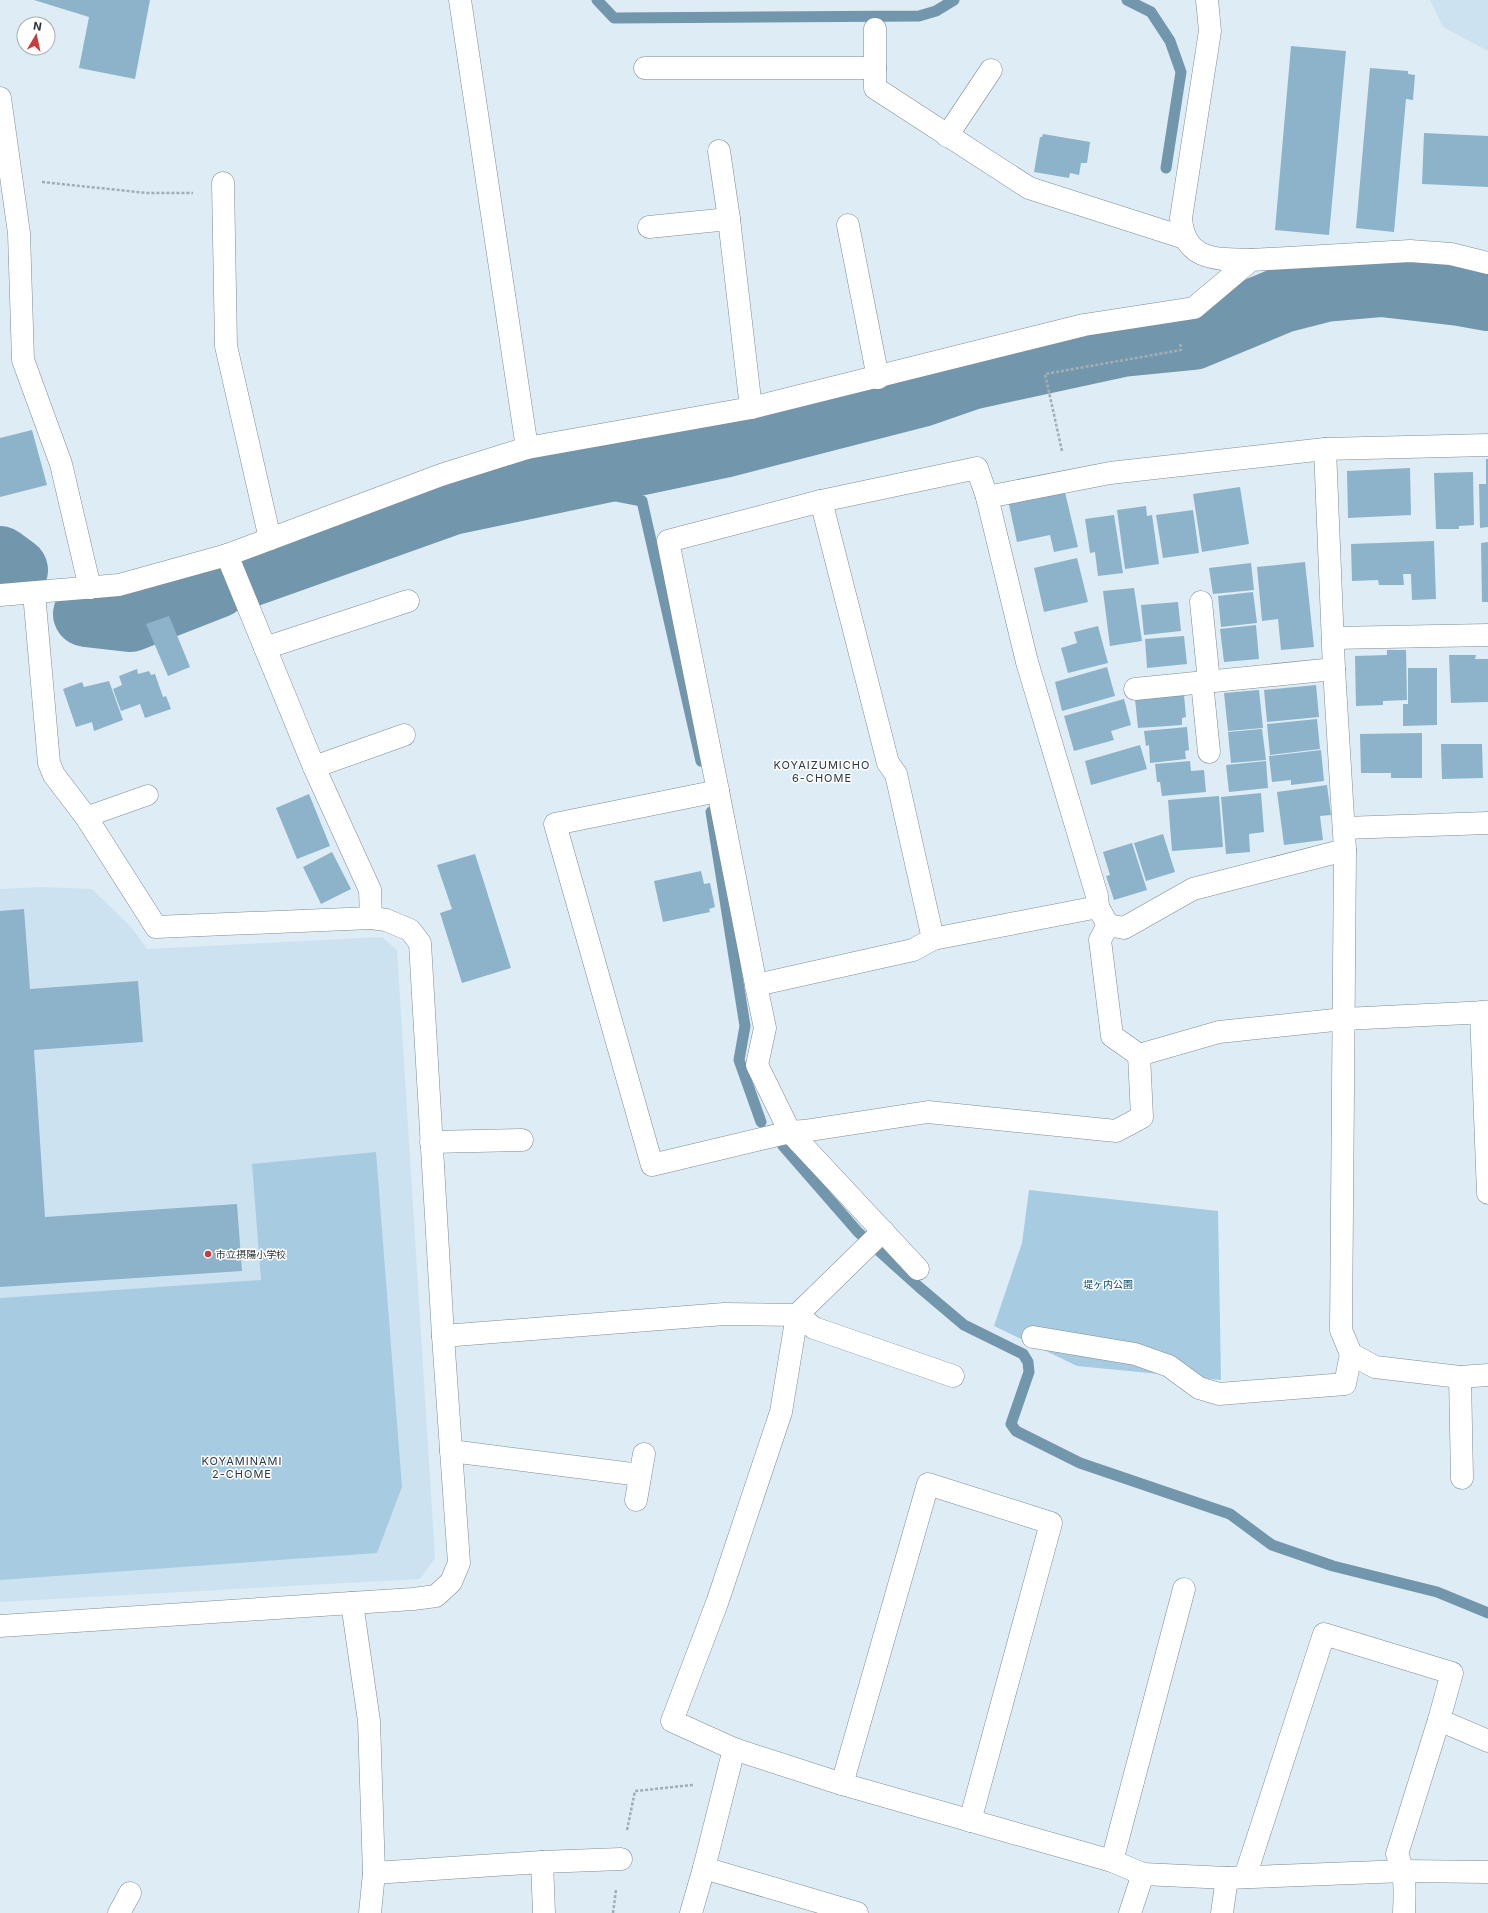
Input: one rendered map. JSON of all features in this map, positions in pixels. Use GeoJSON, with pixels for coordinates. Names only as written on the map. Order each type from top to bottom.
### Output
{"type":"FeatureCollection","features":[{"type":"Feature","properties":{"kind":"street"},"geometry":{"type":"LineString","coordinates":[[460,0],[527,448]]}},
{"type":"Feature","properties":{"kind":"street"},"geometry":{"type":"LineString","coordinates":[[1207,0],[1210,31],[1181,218],[1185,238],[1195,250],[1208,258],[1251,260],[1410,251],[1451,254],[1488,263]]}},
{"type":"Feature","properties":{"kind":"street"},"geometry":{"type":"LineString","coordinates":[[875,29],[875,88],[1028,188],[1185,238]]}},
{"type":"Feature","properties":{"kind":"street"},"geometry":{"type":"LineString","coordinates":[[644,68],[875,68]]}},
{"type":"Feature","properties":{"kind":"street"},"geometry":{"type":"LineString","coordinates":[[947,136],[991,70]]}},
{"type":"Feature","properties":{"kind":"street"},"geometry":{"type":"LineString","coordinates":[[0,98],[10,178],[19,233],[22,360],[61,464],[90,588]]}},
{"type":"Feature","properties":{"kind":"street"},"geometry":{"type":"LineString","coordinates":[[719,151],[729,219],[751,408]]}},
{"type":"Feature","properties":{"kind":"street"},"geometry":{"type":"LineString","coordinates":[[223,188],[226,346],[270,539]]}},
{"type":"Feature","properties":{"kind":"street"},"geometry":{"type":"LineString","coordinates":[[649,227],[729,219]]}},
{"type":"Feature","properties":{"kind":"street"},"geometry":{"type":"LineString","coordinates":[[848,225],[878,378]]}},
{"type":"Feature","properties":{"kind":"street"},"geometry":{"type":"LineString","coordinates":[[0,596],[119,585],[227,555],[440,474],[527,448],[751,408],[878,378],[1084,325],[1194,308],[1251,260]]}},
{"type":"Feature","properties":{"kind":"street"},"geometry":{"type":"LineString","coordinates":[[987,497],[1110,473],[1325,448],[1488,445]]}},
{"type":"Feature","properties":{"kind":"street"},"geometry":{"type":"LineString","coordinates":[[1033,1337],[1135,1354],[1169,1366],[1199,1388],[1219,1394],[1345,1384],[1351,1354],[1341,1330],[1345,850],[1332,638],[1325,448]]}},
{"type":"Feature","properties":{"kind":"street"},"geometry":{"type":"LineString","coordinates":[[918,1269],[790,1132],[757,1065],[765,1028],[668,541],[821,501],[976,468],[987,497],[1027,662],[1103,916],[1100,940],[1112,1036],[1139,1055]]}},
{"type":"Feature","properties":{"kind":"street"},"geometry":{"type":"LineString","coordinates":[[821,501],[888,764],[896,774],[933,938]]}},
{"type":"Feature","properties":{"kind":"street"},"geometry":{"type":"LineString","coordinates":[[227,555],[314,768],[370,890],[371,918]]}},
{"type":"Feature","properties":{"kind":"street"},"geometry":{"type":"LineString","coordinates":[[0,1626],[352,1603],[436,1596],[451,1582],[460,1563],[443,1336],[420,943],[410,930],[386,920],[371,918],[156,926],[86,817],[54,775],[49,763],[34,593]]}},
{"type":"Feature","properties":{"kind":"street"},"geometry":{"type":"LineString","coordinates":[[265,648],[408,601]]}},
{"type":"Feature","properties":{"kind":"street"},"geometry":{"type":"LineString","coordinates":[[1201,602],[1209,752]]}},
{"type":"Feature","properties":{"kind":"street"},"geometry":{"type":"LineString","coordinates":[[1332,638],[1488,635]]}},
{"type":"Feature","properties":{"kind":"street"},"geometry":{"type":"LineString","coordinates":[[1135,689],[1334,669]]}},
{"type":"Feature","properties":{"kind":"street"},"geometry":{"type":"LineString","coordinates":[[314,768],[404,735]]}},
{"type":"Feature","properties":{"kind":"street"},"geometry":{"type":"LineString","coordinates":[[718,791],[555,824],[652,1166],[790,1132],[928,1112],[1116,1131],[1142,1117],[1139,1055]]}},
{"type":"Feature","properties":{"kind":"street"},"geometry":{"type":"LineString","coordinates":[[1344,828],[1488,823]]}},
{"type":"Feature","properties":{"kind":"street"},"geometry":{"type":"LineString","coordinates":[[756,985],[913,950],[933,938],[1103,916],[1124,928],[1193,889],[1345,850]]}},
{"type":"Feature","properties":{"kind":"street"},"geometry":{"type":"LineString","coordinates":[[1139,1055],[1220,1032],[1344,1018],[1485,1012],[1488,1193]]}},
{"type":"Feature","properties":{"kind":"street"},"geometry":{"type":"LineString","coordinates":[[431,1142],[522,1140]]}},
{"type":"Feature","properties":{"kind":"street"},"geometry":{"type":"LineString","coordinates":[[883,1231],[797,1315],[782,1412],[717,1603],[672,1721],[734,1749],[842,1784],[1112,1861],[1144,1874],[1236,1877],[1404,1871],[1488,1872]]}},
{"type":"Feature","properties":{"kind":"street"},"geometry":{"type":"LineString","coordinates":[[443,1336],[724,1314],[797,1315],[814,1328],[953,1376]]}},
{"type":"Feature","properties":{"kind":"street"},"geometry":{"type":"LineString","coordinates":[[1351,1354],[1374,1367],[1460,1377],[1488,1375]]}},
{"type":"Feature","properties":{"kind":"street"},"geometry":{"type":"LineString","coordinates":[[1460,1377],[1462,1478]]}},
{"type":"Feature","properties":{"kind":"street"},"geometry":{"type":"LineString","coordinates":[[451,1451],[640,1475]]}},
{"type":"Feature","properties":{"kind":"street"},"geometry":{"type":"LineString","coordinates":[[636,1500],[644,1454]]}},
{"type":"Feature","properties":{"kind":"street"},"geometry":{"type":"LineString","coordinates":[[842,1784],[928,1484],[1051,1523],[970,1821]]}},
{"type":"Feature","properties":{"kind":"street"},"geometry":{"type":"LineString","coordinates":[[1112,1861],[1184,1590]]}},
{"type":"Feature","properties":{"kind":"street"},"geometry":{"type":"LineString","coordinates":[[352,1603],[369,1721],[374,1872],[370,1913]]}},
{"type":"Feature","properties":{"kind":"street"},"geometry":{"type":"LineString","coordinates":[[1222,1913],[1324,1634],[1452,1673],[1439,1720],[1397,1854],[1404,1871],[1406,1887],[1404,1913]]}},
{"type":"Feature","properties":{"kind":"street"},"geometry":{"type":"LineString","coordinates":[[1439,1720],[1488,1741]]}},
{"type":"Feature","properties":{"kind":"street"},"geometry":{"type":"LineString","coordinates":[[691,1913],[734,1749]]}},
{"type":"Feature","properties":{"kind":"street"},"geometry":{"type":"LineString","coordinates":[[374,1872],[621,1859]]}},
{"type":"Feature","properties":{"kind":"street"},"geometry":{"type":"LineString","coordinates":[[542,1862],[544,1913]]}},
{"type":"Feature","properties":{"kind":"street"},"geometry":{"type":"LineString","coordinates":[[704,1868],[857,1913]]}},
{"type":"Feature","properties":{"kind":"street"},"geometry":{"type":"LineString","coordinates":[[1130,1913],[1144,1874]]}},
{"type":"Feature","properties":{"kind":"street"},"geometry":{"type":"LineString","coordinates":[[119,1913],[130,1893]]}},
{"type":"Feature","properties":{"kind":"lane"},"geometry":{"type":"LineString","coordinates":[[86,817],[148,795]]}},
{"type":"Feature","properties":{"kind":"path"},"geometry":{"type":"LineString","coordinates":[[10,178],[147,193],[223,188]]}},
{"type":"Feature","properties":{"kind":"path"},"geometry":{"type":"LineString","coordinates":[[1068,481],[1045,374],[1181,350],[1175,311]]}},
{"type":"Feature","properties":{"kind":"path"},"geometry":{"type":"LineString","coordinates":[[613,1913],[621,1859],[634,1791],[726,1781]]}},
{"type":"Feature","properties":{"kind":"shaded area"},"geometry":{"type":"Polygon","coordinates":[[[1430,0],[1488,0],[1488,51],[1443,27],[1430,0]]]}},
{"type":"Feature","properties":{"kind":"shaded area","name":"市立摂陽小学校"},"geometry":{"type":"Polygon","coordinates":[[[42,887],[92,889],[132,928],[147,949],[382,937],[397,950],[435,1558],[420,1579],[0,1602],[0,889],[42,887]]]}},
{"type":"Feature","properties":{"kind":"green space"},"geometry":{"type":"Polygon","coordinates":[[[376,1152],[402,1487],[377,1553],[0,1580],[0,1298],[261,1280],[252,1164],[376,1152]]]}},
{"type":"Feature","properties":{"kind":"green space","name":"堤ヶ内公園"},"geometry":{"type":"Polygon","coordinates":[[[1029,1190],[1218,1211],[1221,1380],[1077,1366],[994,1326],[1022,1243],[1029,1190]]]}},
{"type":"Feature","properties":{"kind":"building"},"geometry":{"type":"Polygon","coordinates":[[[34,0],[150,0],[135,79],[79,68],[89,17],[34,0]]]}},
{"type":"Feature","properties":{"kind":"building"},"geometry":{"type":"Polygon","coordinates":[[[1291,46],[1346,51],[1329,235],[1275,230],[1291,46]]]}},
{"type":"Feature","properties":{"kind":"building"},"geometry":{"type":"Polygon","coordinates":[[[1370,68],[1408,71],[1408,74],[1415,75],[1413,100],[1406,99],[1394,232],[1356,228],[1370,68]]]}},
{"type":"Feature","properties":{"kind":"building"},"geometry":{"type":"Polygon","coordinates":[[[1424,133],[1488,136],[1488,187],[1422,184],[1424,133]]]}},
{"type":"Feature","properties":{"kind":"building"},"geometry":{"type":"Polygon","coordinates":[[[1043,134],[1090,142],[1087,163],[1081,163],[1079,175],[1070,173],[1069,178],[1034,172],[1040,137],[1042,137],[1043,134]]]}},
{"type":"Feature","properties":{"kind":"building"},"geometry":{"type":"Polygon","coordinates":[[[32,430],[47,485],[0,497],[0,438],[32,430]]]}},
{"type":"Feature","properties":{"kind":"building"},"geometry":{"type":"Polygon","coordinates":[[[1486,459],[1488,459],[1488,527],[1480,528],[1479,484],[1486,484],[1486,459]]]}},
{"type":"Feature","properties":{"kind":"building"},"geometry":{"type":"Polygon","coordinates":[[[1410,468],[1411,515],[1348,518],[1347,471],[1410,468]]]}},
{"type":"Feature","properties":{"kind":"building"},"geometry":{"type":"Polygon","coordinates":[[[1473,472],[1474,525],[1459,526],[1459,529],[1436,529],[1434,473],[1473,472]]]}},
{"type":"Feature","properties":{"kind":"building"},"geometry":{"type":"Polygon","coordinates":[[[1240,487],[1249,544],[1202,552],[1193,494],[1240,487]]]}},
{"type":"Feature","properties":{"kind":"building"},"geometry":{"type":"Polygon","coordinates":[[[1064,488],[1078,547],[1054,552],[1050,535],[1017,542],[1008,500],[1064,488]]]}},
{"type":"Feature","properties":{"kind":"building"},"geometry":{"type":"Polygon","coordinates":[[[1146,506],[1147,516],[1152,515],[1159,564],[1125,569],[1117,510],[1146,506]]]}},
{"type":"Feature","properties":{"kind":"building"},"geometry":{"type":"Polygon","coordinates":[[[1193,510],[1199,553],[1163,558],[1156,515],[1193,510]]]}},
{"type":"Feature","properties":{"kind":"building"},"geometry":{"type":"Polygon","coordinates":[[[1114,515],[1123,573],[1098,576],[1095,552],[1090,553],[1085,519],[1114,515]]]}},
{"type":"Feature","properties":{"kind":"building"},"geometry":{"type":"Polygon","coordinates":[[[1434,541],[1436,599],[1412,600],[1411,574],[1403,574],[1404,585],[1379,585],[1378,580],[1352,581],[1351,544],[1434,541]]]}},
{"type":"Feature","properties":{"kind":"building"},"geometry":{"type":"Polygon","coordinates":[[[1488,542],[1488,602],[1482,602],[1481,543],[1488,542]]]}},
{"type":"Feature","properties":{"kind":"building"},"geometry":{"type":"Polygon","coordinates":[[[1077,558],[1088,602],[1044,612],[1034,568],[1077,558]]]}},
{"type":"Feature","properties":{"kind":"building"},"geometry":{"type":"Polygon","coordinates":[[[1305,562],[1314,647],[1281,650],[1278,619],[1262,621],[1257,567],[1305,562]]]}},
{"type":"Feature","properties":{"kind":"building"},"geometry":{"type":"Polygon","coordinates":[[[1251,563],[1254,590],[1213,594],[1209,568],[1251,563]]]}},
{"type":"Feature","properties":{"kind":"building"},"geometry":{"type":"Polygon","coordinates":[[[1134,588],[1142,641],[1110,646],[1103,591],[1134,588]]]}},
{"type":"Feature","properties":{"kind":"building"},"geometry":{"type":"Polygon","coordinates":[[[1253,592],[1257,623],[1221,627],[1218,596],[1253,592]]]}},
{"type":"Feature","properties":{"kind":"building"},"geometry":{"type":"Polygon","coordinates":[[[1178,602],[1181,631],[1144,635],[1141,605],[1178,602]]]}},
{"type":"Feature","properties":{"kind":"building"},"geometry":{"type":"Polygon","coordinates":[[[169,616],[190,667],[168,676],[146,624],[169,616]]]}},
{"type":"Feature","properties":{"kind":"building"},"geometry":{"type":"Polygon","coordinates":[[[1256,625],[1259,659],[1224,662],[1220,629],[1256,625]]]}},
{"type":"Feature","properties":{"kind":"building"},"geometry":{"type":"Polygon","coordinates":[[[1098,626],[1108,663],[1068,673],[1061,648],[1077,643],[1074,632],[1098,626]]]}},
{"type":"Feature","properties":{"kind":"building"},"geometry":{"type":"Polygon","coordinates":[[[1184,636],[1187,664],[1147,668],[1145,639],[1184,636]]]}},
{"type":"Feature","properties":{"kind":"building"},"geometry":{"type":"Polygon","coordinates":[[[1387,650],[1406,650],[1407,700],[1383,701],[1383,705],[1356,706],[1355,656],[1387,655],[1387,650]]]}},
{"type":"Feature","properties":{"kind":"building"},"geometry":{"type":"Polygon","coordinates":[[[1449,655],[1476,655],[1475,659],[1488,659],[1488,702],[1451,703],[1449,655]]]}},
{"type":"Feature","properties":{"kind":"building"},"geometry":{"type":"Polygon","coordinates":[[[1107,667],[1115,696],[1062,711],[1055,682],[1107,667]]]}},
{"type":"Feature","properties":{"kind":"building"},"geometry":{"type":"Polygon","coordinates":[[[1408,668],[1437,668],[1437,725],[1403,726],[1403,704],[1408,704],[1408,668]]]}},
{"type":"Feature","properties":{"kind":"building"},"geometry":{"type":"Polygon","coordinates":[[[137,669],[138,674],[149,671],[151,675],[155,674],[163,697],[166,696],[171,709],[145,718],[140,704],[121,711],[113,689],[122,685],[119,676],[137,669]]]}},
{"type":"Feature","properties":{"kind":"building"},"geometry":{"type":"Polygon","coordinates":[[[109,681],[123,720],[94,731],[92,722],[76,727],[63,689],[82,682],[84,687],[109,681]]]}},
{"type":"Feature","properties":{"kind":"building"},"geometry":{"type":"Polygon","coordinates":[[[1316,685],[1319,717],[1267,722],[1264,690],[1316,685]]]}},
{"type":"Feature","properties":{"kind":"building"},"geometry":{"type":"Polygon","coordinates":[[[1259,690],[1263,728],[1228,731],[1224,693],[1259,690]]]}},
{"type":"Feature","properties":{"kind":"building"},"geometry":{"type":"Polygon","coordinates":[[[1184,695],[1186,717],[1182,718],[1182,725],[1138,728],[1135,699],[1184,695]]]}},
{"type":"Feature","properties":{"kind":"building"},"geometry":{"type":"Polygon","coordinates":[[[1124,699],[1131,725],[1111,731],[1114,740],[1074,751],[1064,716],[1124,699]]]}},
{"type":"Feature","properties":{"kind":"building"},"geometry":{"type":"Polygon","coordinates":[[[1317,719],[1320,749],[1270,755],[1267,724],[1317,719]]]}},
{"type":"Feature","properties":{"kind":"building"},"geometry":{"type":"Polygon","coordinates":[[[1187,727],[1189,750],[1185,751],[1186,759],[1150,763],[1149,745],[1146,746],[1144,731],[1187,727]]]}},
{"type":"Feature","properties":{"kind":"building"},"geometry":{"type":"Polygon","coordinates":[[[1262,729],[1266,760],[1231,763],[1228,732],[1262,729]]]}},
{"type":"Feature","properties":{"kind":"building"},"geometry":{"type":"Polygon","coordinates":[[[1422,733],[1422,778],[1391,778],[1391,773],[1361,773],[1360,734],[1422,733]]]}},
{"type":"Feature","properties":{"kind":"building"},"geometry":{"type":"Polygon","coordinates":[[[1441,744],[1482,744],[1483,778],[1442,779],[1441,744]]]}},
{"type":"Feature","properties":{"kind":"building"},"geometry":{"type":"Polygon","coordinates":[[[1140,745],[1147,769],[1091,785],[1085,761],[1140,745]]]}},
{"type":"Feature","properties":{"kind":"building"},"geometry":{"type":"Polygon","coordinates":[[[1321,750],[1324,781],[1291,785],[1291,780],[1272,782],[1269,756],[1321,750]]]}},
{"type":"Feature","properties":{"kind":"building"},"geometry":{"type":"Polygon","coordinates":[[[1190,761],[1191,771],[1204,770],[1206,792],[1162,796],[1160,782],[1157,782],[1155,764],[1190,761]]]}},
{"type":"Feature","properties":{"kind":"building"},"geometry":{"type":"Polygon","coordinates":[[[1266,761],[1268,788],[1229,792],[1226,765],[1266,761]]]}},
{"type":"Feature","properties":{"kind":"building"},"geometry":{"type":"Polygon","coordinates":[[[1327,785],[1331,815],[1320,816],[1323,840],[1284,845],[1277,792],[1327,785]]]}},
{"type":"Feature","properties":{"kind":"building"},"geometry":{"type":"Polygon","coordinates":[[[1261,793],[1264,832],[1249,834],[1250,852],[1226,854],[1221,797],[1261,793]]]}},
{"type":"Feature","properties":{"kind":"building"},"geometry":{"type":"Polygon","coordinates":[[[309,794],[330,846],[297,859],[276,808],[309,794]]]}},
{"type":"Feature","properties":{"kind":"building"},"geometry":{"type":"Polygon","coordinates":[[[1219,796],[1223,847],[1172,851],[1168,800],[1219,796]]]}},
{"type":"Feature","properties":{"kind":"building"},"geometry":{"type":"Polygon","coordinates":[[[1163,834],[1175,872],[1146,881],[1134,843],[1163,834]]]}},
{"type":"Feature","properties":{"kind":"building"},"geometry":{"type":"Polygon","coordinates":[[[1132,843],[1147,890],[1114,900],[1106,876],[1110,875],[1103,852],[1132,843]]]}},
{"type":"Feature","properties":{"kind":"building"},"geometry":{"type":"Polygon","coordinates":[[[332,852],[351,889],[321,904],[303,867],[332,852]]]}},
{"type":"Feature","properties":{"kind":"building"},"geometry":{"type":"Polygon","coordinates":[[[475,854],[511,968],[462,983],[440,913],[452,909],[437,865],[475,854]]]}},
{"type":"Feature","properties":{"kind":"building"},"geometry":{"type":"Polygon","coordinates":[[[701,871],[704,884],[710,883],[715,907],[709,909],[710,912],[663,922],[654,881],[701,871]]]}},
{"type":"Feature","properties":{"kind":"building"},"geometry":{"type":"Polygon","coordinates":[[[24,909],[30,989],[138,981],[143,1042],[34,1050],[45,1217],[237,1204],[242,1271],[0,1287],[0,911],[24,909]]]}},
{"type":"Feature","properties":{"kind":"waterway"},"geometry":{"type":"LineString","coordinates":[[597,0],[614,18],[919,16],[936,11],[954,0]]}},
{"type":"Feature","properties":{"kind":"waterway"},"geometry":{"type":"LineString","coordinates":[[1127,0],[1151,12],[1170,41],[1181,72],[1166,168]]}},
{"type":"Feature","properties":{"kind":"waterway"},"geometry":{"type":"LineString","coordinates":[[247,575],[452,502],[723,445],[921,394],[970,377],[1122,344],[1193,337],[1282,300],[1325,289],[1382,284],[1460,293],[1488,298]]}},
{"type":"Feature","properties":{"kind":"waterway"},"geometry":{"type":"LineString","coordinates":[[556,479],[575,488],[642,501],[701,761]]}},
{"type":"Feature","properties":{"kind":"waterway"},"geometry":{"type":"LineString","coordinates":[[0,559],[15,570]]}},
{"type":"Feature","properties":{"kind":"waterway"},"geometry":{"type":"LineString","coordinates":[[86,614],[130,619],[217,585]]}},
{"type":"Feature","properties":{"kind":"waterway"},"geometry":{"type":"LineString","coordinates":[[711,812],[745,1026],[739,1060],[761,1122]]}},
{"type":"Feature","properties":{"kind":"waterway"},"geometry":{"type":"LineString","coordinates":[[783,1146],[858,1232],[919,1287],[964,1325],[1023,1354],[1028,1362],[1029,1372],[1011,1424],[1016,1431],[1080,1463],[1230,1514],[1272,1545],[1333,1566],[1437,1592],[1488,1613]]}},
{"type":"Feature","properties":{"kind":"place","name":"市立摂陽小学校"},"geometry":{"type":"Point","coordinates":[208,1254]}},
{"type":"Feature","properties":{"kind":"district","name":"KOYAIZUMICHO 6-CHOME"},"geometry":{"type":"Point","coordinates":[822,771]}},
{"type":"Feature","properties":{"kind":"district","name":"KOYAMINAMI 2-CHOME"},"geometry":{"type":"Point","coordinates":[242,1467]}}]}
